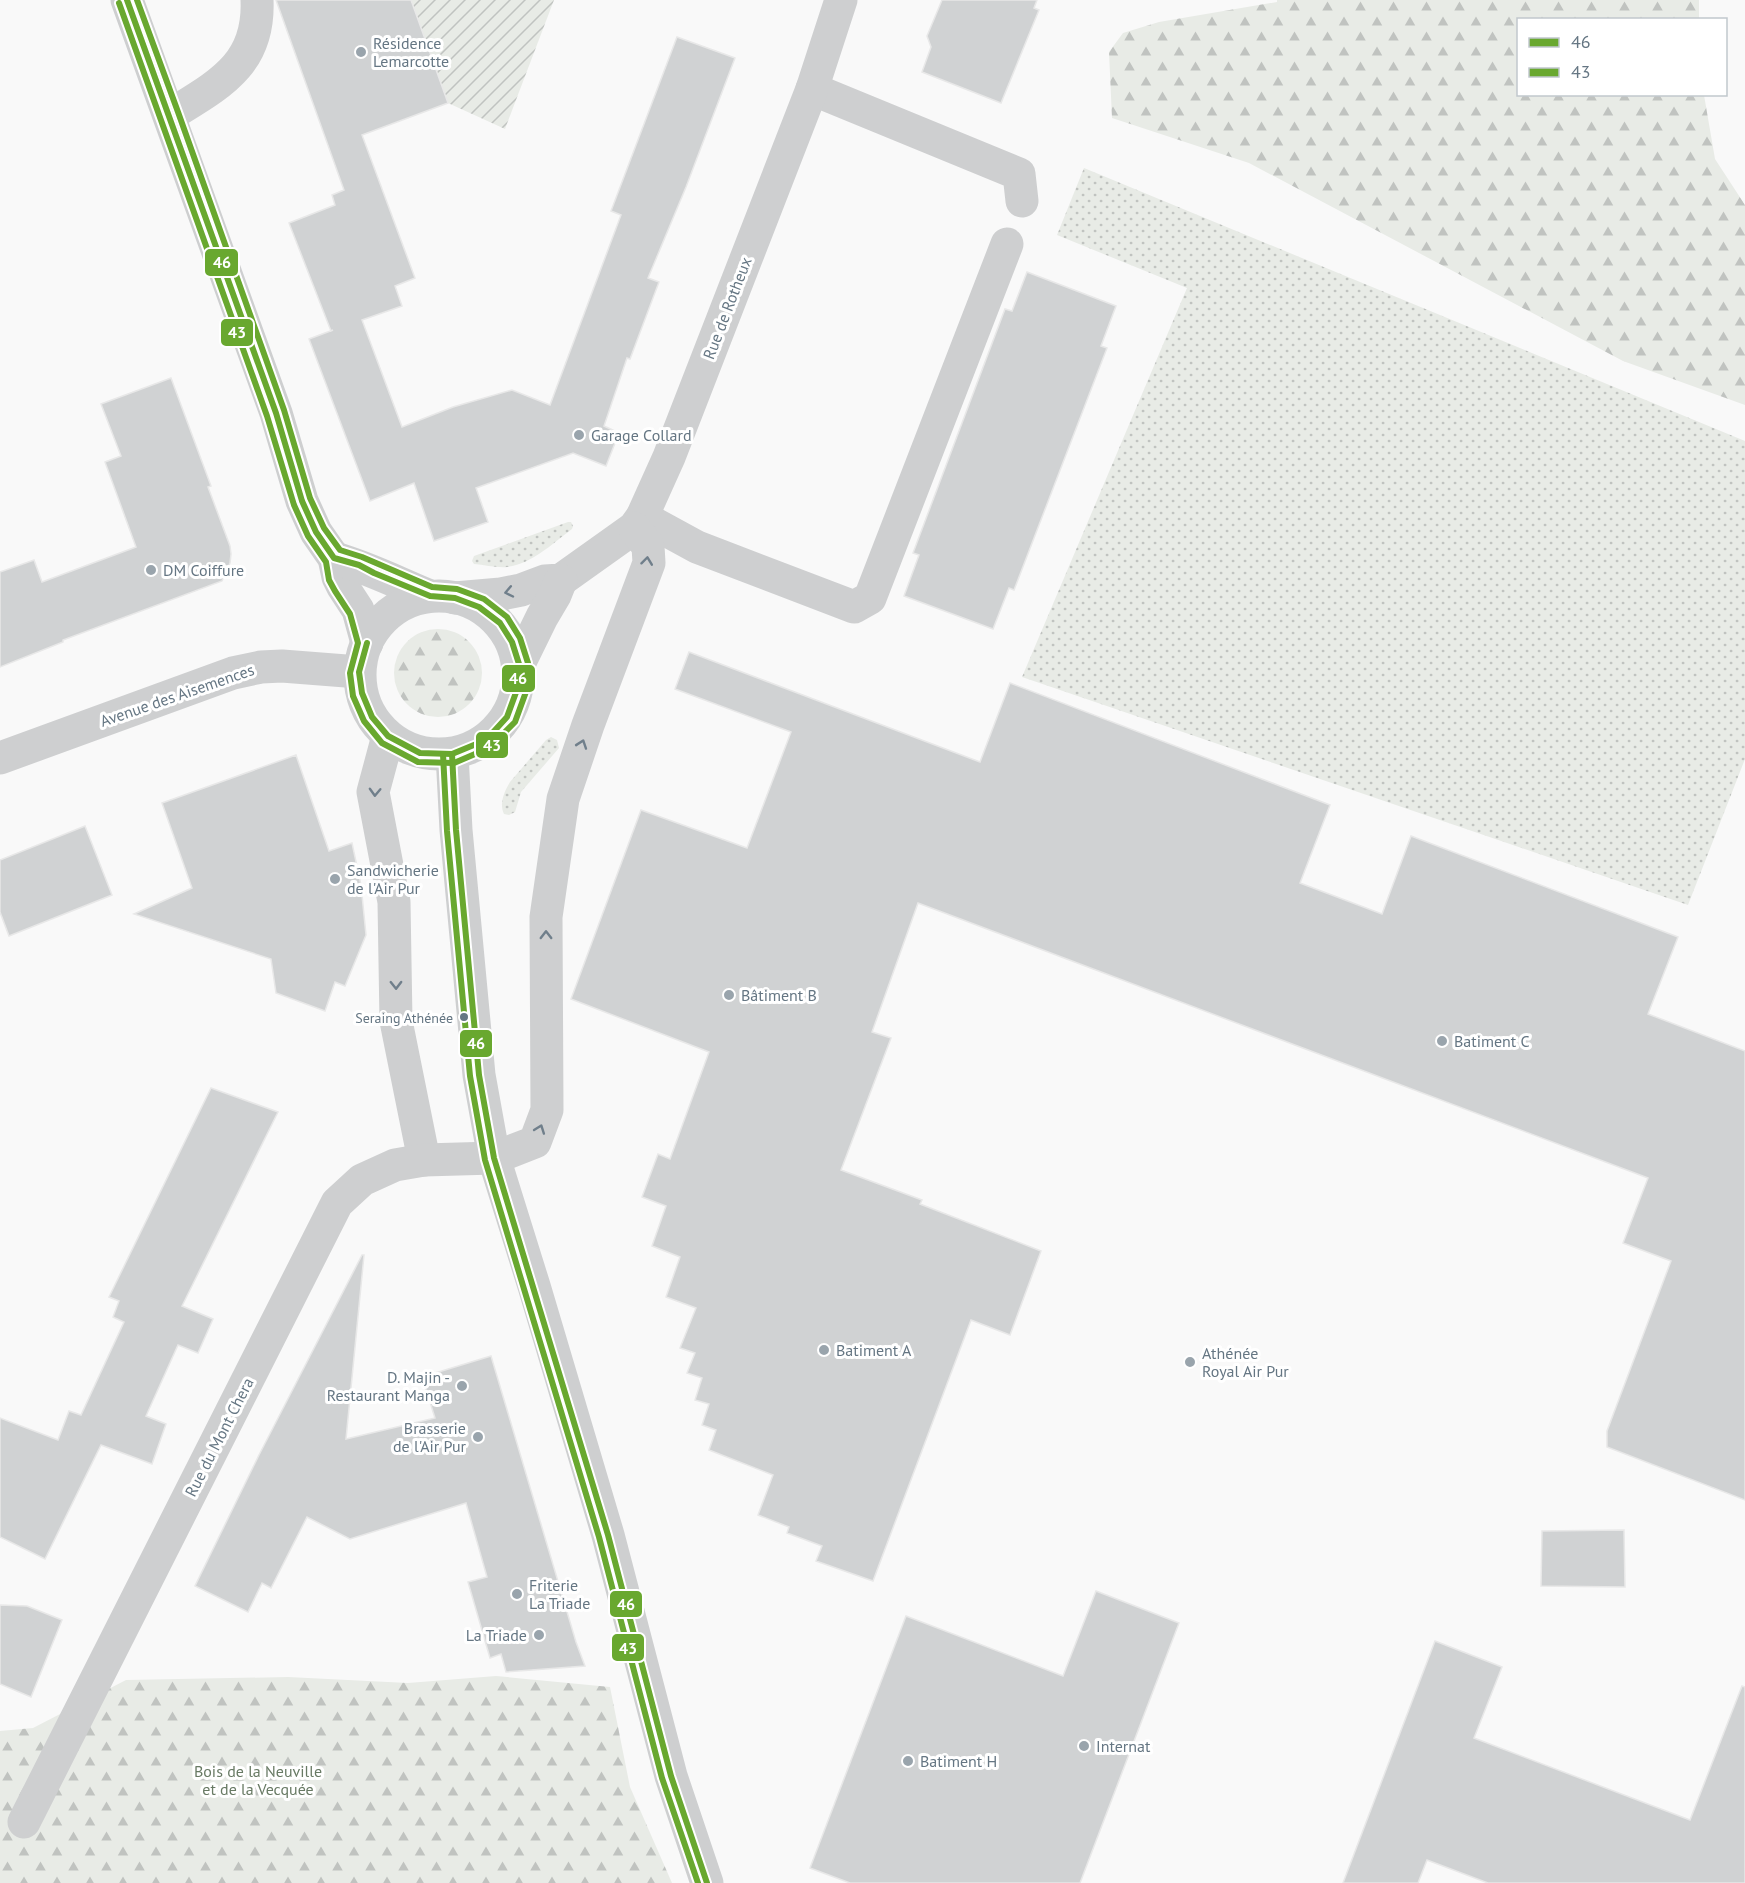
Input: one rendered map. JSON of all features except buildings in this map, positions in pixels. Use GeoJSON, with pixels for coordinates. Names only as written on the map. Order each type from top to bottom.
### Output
{"type":"FeatureCollection","features":[{"type":"Feature","properties":{"kind":"street"},"geometry":{"type":"LineString","coordinates":[[128,0],[276,413],[302,501],[316,532],[334,558],[338,577],[358,610],[363,658],[362,693],[372,717],[388,736],[420,753],[452,754],[486,740],[507,717],[518,687],[519,664],[512,642],[500,623],[479,607],[443,597],[374,573],[359,565],[334,558]]}},
{"type":"Feature","properties":{"kind":"street"},"geometry":{"type":"LineString","coordinates":[[170,115],[222,82],[242,62],[253,38],[257,18],[257,0]]}},
{"type":"Feature","properties":{"kind":"street","name":"Rue de Rotheux"},"geometry":{"type":"LineString","coordinates":[[638,522],[669,457],[812,89],[841,0]]}},
{"type":"Feature","properties":{"kind":"street"},"geometry":{"type":"LineString","coordinates":[[812,89],[1019,174],[1022,201]]}},
{"type":"Feature","properties":{"kind":"street"},"geometry":{"type":"LineString","coordinates":[[519,664],[561,580],[638,522],[854,607],[870,598],[1007,243]]}},
{"type":"Feature","properties":{"kind":"street","name":"Rue du Mont Chera"},"geometry":{"type":"LineString","coordinates":[[24,1822],[337,1203],[362,1179],[395,1165],[424,1160],[494,1158],[535,1142],[547,1110],[546,917],[563,799],[588,725],[649,563],[648,546],[638,522]]}},
{"type":"Feature","properties":{"kind":"street"},"geometry":{"type":"LineString","coordinates":[[363,658],[374,630],[387,615],[404,604],[443,597],[501,594],[521,590],[545,581],[561,580]]}},
{"type":"Feature","properties":{"kind":"street","name":"Avenue des Aisemences"},"geometry":{"type":"LineString","coordinates":[[0,758],[233,673],[261,667],[363,658]]}},
{"type":"Feature","properties":{"kind":"street"},"geometry":{"type":"LineString","coordinates":[[388,736],[373,792],[394,902],[396,1021],[424,1160]]}},
{"type":"Feature","properties":{"kind":"street"},"geometry":{"type":"LineString","coordinates":[[452,754],[456,830],[479,1075],[494,1158],[608,1535],[671,1776],[706,1883]]}},
{"type":"Feature","properties":{"kind":"green space"},"geometry":{"type":"Polygon","coordinates":[[[411,0],[554,0],[505,129],[448,103],[411,0]]]}},
{"type":"Feature","properties":{"kind":"green space"},"geometry":{"type":"Polygon","coordinates":[[[1277,0],[1699,0],[1699,18],[1517,18],[1517,96],[1704,96],[1715,159],[1745,205],[1745,405],[1623,361],[1249,163],[1112,118],[1109,52],[1123,33],[1159,22],[1277,2],[1277,0]]]}},
{"type":"Feature","properties":{"kind":"green space"},"geometry":{"type":"Polygon","coordinates":[[[1084,168],[1745,441],[1745,759],[1688,905],[1022,677],[1187,288],[1057,235],[1084,168]]]}},
{"type":"Feature","properties":{"kind":"green space"},"geometry":{"type":"Polygon","coordinates":[[[571,522],[572,529],[525,562],[503,567],[474,564],[472,561],[474,556],[571,522]]]}},
{"type":"Feature","properties":{"kind":"green space"},"geometry":{"type":"Polygon","coordinates":[[[438,629],[455,632],[469,642],[479,656],[482,673],[479,690],[469,704],[455,714],[438,717],[421,714],[407,704],[397,690],[394,673],[397,656],[407,642],[421,632],[438,629]]]}},
{"type":"Feature","properties":{"kind":"green space"},"geometry":{"type":"Polygon","coordinates":[[[551,737],[557,740],[559,748],[521,792],[515,812],[509,815],[504,814],[503,798],[510,782],[551,737]]]}},
{"type":"Feature","properties":{"kind":"green space","name":"Bois de la Neuville et de la Vecquée"},"geometry":{"type":"Polygon","coordinates":[[[496,1676],[610,1687],[630,1787],[672,1883],[0,1883],[0,1731],[33,1728],[126,1680],[288,1677],[408,1683],[496,1676]]]}},
{"type":"Feature","properties":{"kind":"transit line","name":"46"},"geometry":{"type":"LineString","coordinates":[[127,0],[276,413],[302,501],[316,532],[334,558],[359,565],[430,596],[455,598],[479,607],[500,623],[512,642],[519,664],[518,687],[507,717],[486,740],[452,754],[420,753],[388,736],[372,717],[362,693],[359,672],[367,643]]}},
{"type":"Feature","properties":{"kind":"transit line","name":"43"},"geometry":{"type":"LineString","coordinates":[[119,3],[267,416],[294,505],[308,536],[326,562],[329,580],[350,614],[358,643],[350,673],[353,696],[364,721],[382,743],[418,762],[454,763],[489,748],[515,722],[527,689],[528,663],[520,638],[507,617],[484,599],[457,589],[432,587],[340,550],[324,528],[310,498],[284,410],[137,0]]}},
{"type":"Feature","properties":{"kind":"transit line","name":"43"},"geometry":{"type":"LineString","coordinates":[[443,754],[447,831],[470,1076],[485,1160],[599,1537],[662,1778],[698,1883]]}},
{"type":"Feature","properties":{"kind":"transit line","name":"46"},"geometry":{"type":"LineString","coordinates":[[452,754],[456,830],[479,1075],[494,1158],[608,1535],[671,1776],[707,1883]]}},
{"type":"Feature","properties":{"kind":"place","name":"Résidence Lemarcotte"},"geometry":{"type":"Point","coordinates":[361,52]}},
{"type":"Feature","properties":{"kind":"place","name":"Garage Collard"},"geometry":{"type":"Point","coordinates":[579,435]}},
{"type":"Feature","properties":{"kind":"place","name":"DM Coiffure"},"geometry":{"type":"Point","coordinates":[151,570]}},
{"type":"Feature","properties":{"kind":"place","name":"Sandwicherie de l'Air Pur"},"geometry":{"type":"Point","coordinates":[335,879]}},
{"type":"Feature","properties":{"kind":"place","name":"Bâtiment B"},"geometry":{"type":"Point","coordinates":[729,995]}},
{"type":"Feature","properties":{"kind":"place","name":"Seraing Athénée"},"geometry":{"type":"Point","coordinates":[464,1017]}},
{"type":"Feature","properties":{"kind":"place","name":"Batiment C"},"geometry":{"type":"Point","coordinates":[1442,1041]}},
{"type":"Feature","properties":{"kind":"place","name":"Batiment A"},"geometry":{"type":"Point","coordinates":[824,1350]}},
{"type":"Feature","properties":{"kind":"place","name":"Athénée Royal Air Pur"},"geometry":{"type":"Point","coordinates":[1190,1362]}},
{"type":"Feature","properties":{"kind":"place","name":"D. Majin - Restaurant Manga"},"geometry":{"type":"Point","coordinates":[462,1386]}},
{"type":"Feature","properties":{"kind":"place","name":"Brasserie de l'Air Pur"},"geometry":{"type":"Point","coordinates":[478,1437]}},
{"type":"Feature","properties":{"kind":"place","name":"Friterie La Triade"},"geometry":{"type":"Point","coordinates":[517,1594]}},
{"type":"Feature","properties":{"kind":"place","name":"La Triade"},"geometry":{"type":"Point","coordinates":[539,1635]}},
{"type":"Feature","properties":{"kind":"place","name":"Internat"},"geometry":{"type":"Point","coordinates":[1084,1746]}},
{"type":"Feature","properties":{"kind":"place","name":"Batiment H"},"geometry":{"type":"Point","coordinates":[908,1761]}}]}
